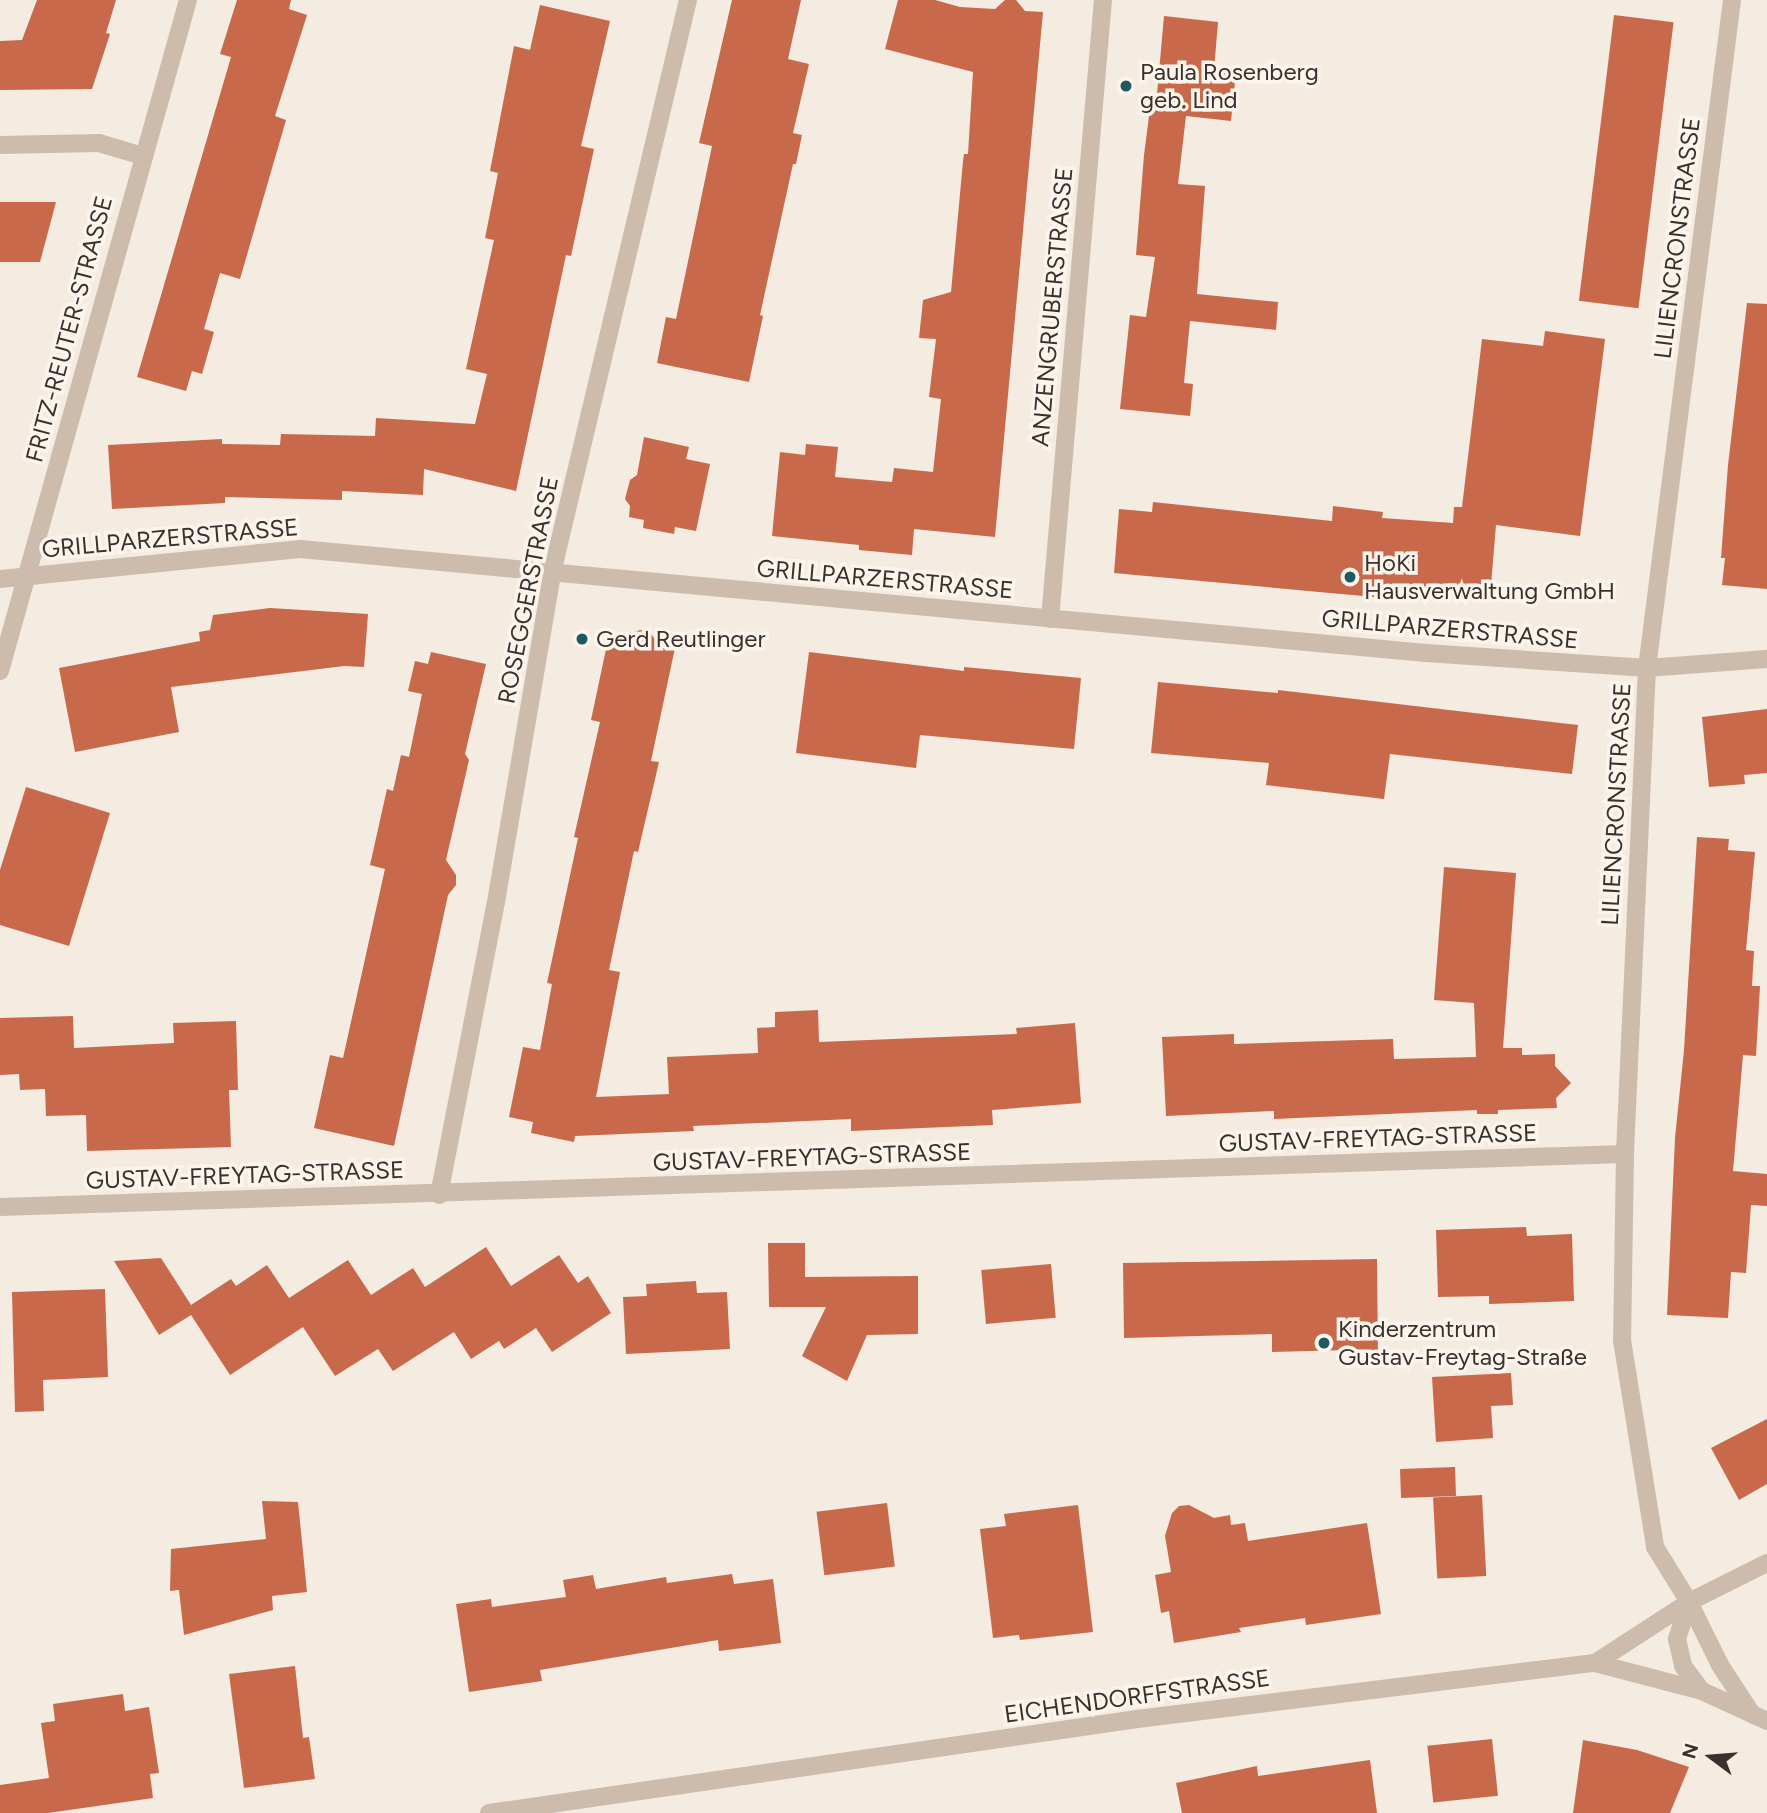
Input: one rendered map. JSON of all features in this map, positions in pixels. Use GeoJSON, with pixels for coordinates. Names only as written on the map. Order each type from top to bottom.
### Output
{"type":"FeatureCollection","features":[{"type":"Feature","properties":{"kind":"street","name":"FRITZ-REUTER-STRASSE"},"geometry":{"type":"LineString","coordinates":[[0,671],[188,0]]}},
{"type":"Feature","properties":{"kind":"street","name":"ROSEGGERSTRASSE"},"geometry":{"type":"LineString","coordinates":[[439,1195],[496,902],[552,573],[688,0]]}},
{"type":"Feature","properties":{"kind":"street","name":"ANZENGRUBERSTRASSE"},"geometry":{"type":"LineString","coordinates":[[1050,619],[1102,0]]}},
{"type":"Feature","properties":{"kind":"street","name":"LILIENCRONSTRASSE"},"geometry":{"type":"LineString","coordinates":[[1732,0],[1647,668],[1625,1154],[1622,1340],[1655,1547],[1689,1602],[1720,1665],[1759,1718]]}},
{"type":"Feature","properties":{"kind":"street"},"geometry":{"type":"LineString","coordinates":[[0,145],[99,143],[143,156]]}},
{"type":"Feature","properties":{"kind":"street","name":"GRILLPARZERSTRASSE"},"geometry":{"type":"LineString","coordinates":[[0,579],[300,549],[1050,619],[1647,668],[1767,659]]}},
{"type":"Feature","properties":{"kind":"street","name":"GUSTAV-FREYTAG-STRASSE"},"geometry":{"type":"LineString","coordinates":[[0,1207],[439,1195],[1625,1154]]}},
{"type":"Feature","properties":{"kind":"street","name":"EICHENDORFFSTRASSE"},"geometry":{"type":"LineString","coordinates":[[489,1813],[1137,1719],[1595,1662],[1689,1602],[1767,1563]]}},
{"type":"Feature","properties":{"kind":"street"},"geometry":{"type":"LineString","coordinates":[[1689,1602],[1677,1639],[1683,1666],[1702,1690]]}},
{"type":"Feature","properties":{"kind":"street"},"geometry":{"type":"LineString","coordinates":[[1595,1662],[1702,1690],[1759,1718]]}},
{"type":"Feature","properties":{"kind":"building"},"geometry":{"type":"Polygon","coordinates":[[[37,0],[116,0],[106,33],[110,34],[92,89],[0,90],[0,41],[22,40],[37,0]]]}},
{"type":"Feature","properties":{"kind":"building"},"geometry":{"type":"Polygon","coordinates":[[[237,0],[291,0],[289,9],[307,15],[275,116],[286,120],[240,279],[220,273],[204,329],[214,332],[202,374],[192,371],[186,391],[137,377],[231,57],[220,54],[237,0]]]}},
{"type":"Feature","properties":{"kind":"building"},"geometry":{"type":"Polygon","coordinates":[[[732,0],[801,0],[788,59],[809,64],[793,133],[802,135],[796,164],[793,164],[760,315],[763,316],[749,382],[657,363],[666,317],[676,319],[712,146],[699,143],[732,0]]]}},
{"type":"Feature","properties":{"kind":"building"},"geometry":{"type":"Polygon","coordinates":[[[898,0],[935,0],[960,7],[995,9],[1005,0],[1016,0],[1025,11],[1043,12],[995,537],[914,529],[912,555],[859,550],[859,545],[772,536],[780,452],[805,455],[806,444],[838,447],[835,477],[892,482],[894,468],[933,472],[941,399],[929,397],[936,339],[919,338],[923,300],[951,292],[963,161],[964,154],[968,154],[973,72],[885,49],[898,0]]]}},
{"type":"Feature","properties":{"kind":"building"},"geometry":{"type":"Polygon","coordinates":[[[540,5],[610,21],[581,146],[594,149],[571,256],[566,255],[516,491],[424,469],[423,495],[342,491],[342,500],[225,497],[225,503],[112,509],[108,445],[222,439],[222,444],[280,445],[281,434],[375,436],[376,418],[475,424],[487,374],[466,369],[494,240],[485,238],[498,173],[490,171],[514,46],[530,50],[540,5]]]}},
{"type":"Feature","properties":{"kind":"building"},"geometry":{"type":"Polygon","coordinates":[[[1614,15],[1674,22],[1638,308],[1579,301],[1614,15]]]}},
{"type":"Feature","properties":{"kind":"building"},"geometry":{"type":"Polygon","coordinates":[[[1164,16],[1218,22],[1214,70],[1236,72],[1231,121],[1186,116],[1178,184],[1205,186],[1197,294],[1278,302],[1276,330],[1190,321],[1184,383],[1193,384],[1190,416],[1120,409],[1130,315],[1146,317],[1155,257],[1136,255],[1144,155],[1152,93],[1157,94],[1164,16]]]}},
{"type":"Feature","properties":{"kind":"building"},"geometry":{"type":"Polygon","coordinates":[[[0,202],[56,202],[40,262],[0,262],[0,202]]]}},
{"type":"Feature","properties":{"kind":"building"},"geometry":{"type":"Polygon","coordinates":[[[1747,303],[1767,304],[1767,589],[1722,585],[1725,558],[1721,558],[1728,465],[1747,303]]]}},
{"type":"Feature","properties":{"kind":"building"},"geometry":{"type":"Polygon","coordinates":[[[1545,331],[1605,339],[1580,536],[1496,525],[1490,597],[1375,588],[1374,597],[1114,573],[1119,509],[1152,512],[1153,502],[1332,521],[1333,506],[1383,512],[1382,518],[1453,523],[1454,507],[1462,507],[1482,339],[1543,346],[1545,331]]]}},
{"type":"Feature","properties":{"kind":"building"},"geometry":{"type":"Polygon","coordinates":[[[644,437],[689,447],[686,459],[710,464],[696,531],[675,527],[674,534],[643,528],[644,520],[629,517],[630,506],[625,499],[630,480],[637,475],[644,437]]]}},
{"type":"Feature","properties":{"kind":"building"},"geometry":{"type":"Polygon","coordinates":[[[270,608],[368,614],[364,667],[344,666],[171,687],[179,732],[75,752],[59,668],[200,641],[199,632],[210,630],[213,615],[270,608]]]}},
{"type":"Feature","properties":{"kind":"building"},"geometry":{"type":"Polygon","coordinates":[[[640,630],[649,632],[655,639],[676,643],[651,761],[659,762],[638,852],[634,851],[609,970],[620,972],[596,1097],[669,1094],[667,1057],[758,1053],[757,1028],[775,1027],[775,1012],[818,1010],[819,1042],[1017,1034],[1016,1028],[1075,1023],[1081,1103],[992,1110],[993,1125],[851,1131],[851,1119],[693,1126],[694,1131],[575,1136],[574,1142],[531,1133],[533,1122],[509,1117],[523,1047],[540,1050],[552,984],[547,983],[578,838],[574,837],[600,722],[591,720],[609,635],[619,637],[640,630]]]}},
{"type":"Feature","properties":{"kind":"building"},"geometry":{"type":"Polygon","coordinates":[[[431,652],[486,664],[465,754],[469,760],[446,860],[456,875],[456,885],[448,895],[394,1146],[314,1128],[330,1055],[343,1058],[385,869],[370,865],[387,789],[393,791],[401,755],[409,757],[422,694],[408,691],[415,661],[428,664],[431,652]]]}},
{"type":"Feature","properties":{"kind":"building"},"geometry":{"type":"Polygon","coordinates":[[[809,652],[964,671],[964,667],[1081,678],[1074,749],[920,735],[916,768],[796,753],[809,652]]]}},
{"type":"Feature","properties":{"kind":"building"},"geometry":{"type":"Polygon","coordinates":[[[1158,682],[1278,693],[1278,690],[1578,725],[1572,774],[1390,754],[1384,799],[1266,785],[1269,763],[1151,753],[1158,682]]]}},
{"type":"Feature","properties":{"kind":"building"},"geometry":{"type":"Polygon","coordinates":[[[1767,709],[1767,773],[1744,775],[1745,784],[1709,787],[1702,717],[1767,709]]]}},
{"type":"Feature","properties":{"kind":"building"},"geometry":{"type":"Polygon","coordinates":[[[26,787],[110,813],[69,946],[0,925],[0,870],[26,787]]]}},
{"type":"Feature","properties":{"kind":"building"},"geometry":{"type":"Polygon","coordinates":[[[1697,837],[1729,839],[1728,850],[1755,852],[1746,950],[1754,951],[1752,986],[1760,986],[1756,1056],[1743,1055],[1733,1171],[1767,1174],[1767,1206],[1751,1205],[1746,1273],[1731,1272],[1728,1318],[1667,1315],[1675,1138],[1684,1050],[1697,837]]]}},
{"type":"Feature","properties":{"kind":"building"},"geometry":{"type":"Polygon","coordinates":[[[1444,867],[1516,873],[1503,1048],[1522,1048],[1522,1055],[1555,1054],[1555,1066],[1571,1083],[1556,1098],[1557,1108],[1498,1110],[1498,1114],[1477,1114],[1477,1110],[1274,1119],[1274,1111],[1166,1116],[1162,1037],[1234,1034],[1234,1044],[1393,1039],[1394,1059],[1476,1057],[1474,1003],[1434,1000],[1444,867]]]}},
{"type":"Feature","properties":{"kind":"building"},"geometry":{"type":"Polygon","coordinates":[[[73,1016],[74,1048],[174,1043],[173,1023],[236,1021],[238,1090],[229,1090],[231,1147],[87,1151],[86,1115],[46,1116],[45,1089],[20,1090],[19,1074],[0,1075],[0,1018],[73,1016]]]}},
{"type":"Feature","properties":{"kind":"building"},"geometry":{"type":"Polygon","coordinates":[[[1526,1227],[1527,1236],[1572,1234],[1574,1301],[1489,1304],[1489,1296],[1438,1297],[1436,1230],[1526,1227]]]}},
{"type":"Feature","properties":{"kind":"building"},"geometry":{"type":"Polygon","coordinates":[[[768,1243],[805,1243],[805,1277],[918,1276],[918,1334],[867,1335],[847,1381],[802,1356],[826,1307],[769,1307],[768,1243]]]}},
{"type":"Feature","properties":{"kind":"building"},"geometry":{"type":"Polygon","coordinates":[[[486,1247],[511,1286],[559,1255],[578,1283],[588,1276],[611,1313],[552,1352],[536,1328],[504,1349],[499,1341],[471,1359],[454,1332],[393,1371],[378,1349],[335,1376],[303,1327],[230,1375],[191,1315],[159,1335],[114,1261],[161,1258],[191,1305],[231,1279],[236,1286],[267,1265],[289,1298],[348,1260],[371,1295],[413,1268],[425,1287],[486,1247]]]}},
{"type":"Feature","properties":{"kind":"building"},"geometry":{"type":"Polygon","coordinates":[[[1377,1259],[1378,1360],[1348,1361],[1347,1350],[1272,1352],[1272,1334],[1124,1338],[1123,1263],[1377,1259]]]}},
{"type":"Feature","properties":{"kind":"building"},"geometry":{"type":"Polygon","coordinates":[[[1051,1264],[1056,1318],[986,1324],[981,1270],[1051,1264]]]}},
{"type":"Feature","properties":{"kind":"building"},"geometry":{"type":"Polygon","coordinates":[[[696,1281],[697,1293],[727,1292],[730,1349],[626,1354],[623,1297],[647,1296],[646,1284],[696,1281]]]}},
{"type":"Feature","properties":{"kind":"building"},"geometry":{"type":"Polygon","coordinates":[[[105,1289],[108,1377],[43,1380],[44,1411],[15,1412],[12,1292],[105,1289]]]}},
{"type":"Feature","properties":{"kind":"building"},"geometry":{"type":"Polygon","coordinates":[[[1511,1373],[1513,1405],[1491,1406],[1493,1438],[1436,1442],[1432,1377],[1511,1373]]]}},
{"type":"Feature","properties":{"kind":"building"},"geometry":{"type":"Polygon","coordinates":[[[1767,1419],[1767,1484],[1739,1500],[1711,1448],[1767,1419]]]}},
{"type":"Feature","properties":{"kind":"building"},"geometry":{"type":"Polygon","coordinates":[[[1455,1467],[1456,1496],[1401,1498],[1400,1469],[1455,1467]]]}},
{"type":"Feature","properties":{"kind":"building"},"geometry":{"type":"Polygon","coordinates":[[[1482,1495],[1486,1576],[1437,1578],[1433,1498],[1482,1495]]]}},
{"type":"Feature","properties":{"kind":"building"},"geometry":{"type":"Polygon","coordinates":[[[262,1501],[298,1502],[307,1592],[272,1596],[273,1610],[184,1635],[179,1590],[170,1591],[171,1549],[266,1539],[262,1501]]]}},
{"type":"Feature","properties":{"kind":"building"},"geometry":{"type":"Polygon","coordinates":[[[887,1503],[895,1567],[824,1575],[817,1512],[887,1503]]]}},
{"type":"Feature","properties":{"kind":"building"},"geometry":{"type":"Polygon","coordinates":[[[1078,1505],[1093,1632],[1020,1640],[1019,1635],[993,1638],[980,1529],[1006,1526],[1004,1514],[1078,1505]]]}},
{"type":"Feature","properties":{"kind":"building"},"geometry":{"type":"Polygon","coordinates":[[[1189,1505],[1214,1518],[1230,1515],[1231,1525],[1245,1523],[1248,1541],[1367,1523],[1381,1614],[1306,1625],[1305,1618],[1239,1628],[1241,1632],[1174,1643],[1169,1611],[1161,1613],[1155,1575],[1171,1572],[1165,1536],[1172,1513],[1179,1506],[1189,1505]]]}},
{"type":"Feature","properties":{"kind":"building"},"geometry":{"type":"Polygon","coordinates":[[[732,1574],[734,1584],[773,1579],[781,1643],[719,1651],[718,1640],[540,1670],[542,1681],[469,1692],[456,1604],[491,1599],[492,1607],[566,1597],[563,1580],[593,1575],[596,1589],[666,1577],[667,1583],[732,1574]]]}},
{"type":"Feature","properties":{"kind":"building"},"geometry":{"type":"Polygon","coordinates":[[[295,1666],[303,1738],[309,1737],[315,1779],[244,1788],[229,1674],[295,1666]]]}},
{"type":"Feature","properties":{"kind":"building"},"geometry":{"type":"Polygon","coordinates":[[[123,1694],[125,1711],[149,1707],[159,1773],[150,1774],[153,1798],[48,1813],[0,1813],[0,1785],[49,1778],[41,1723],[55,1721],[53,1704],[123,1694]]]}},
{"type":"Feature","properties":{"kind":"building"},"geometry":{"type":"Polygon","coordinates":[[[1492,1739],[1498,1796],[1433,1802],[1427,1746],[1492,1739]]]}},
{"type":"Feature","properties":{"kind":"building"},"geometry":{"type":"Polygon","coordinates":[[[1583,1740],[1637,1750],[1689,1767],[1670,1813],[1573,1813],[1583,1740]]]}},
{"type":"Feature","properties":{"kind":"building"},"geometry":{"type":"Polygon","coordinates":[[[1370,1760],[1377,1813],[1182,1813],[1176,1783],[1257,1766],[1258,1776],[1370,1760]]]}},
{"type":"Feature","properties":{"kind":"place","name":"Paula Rosenberg geb. Lind"},"geometry":{"type":"Point","coordinates":[1126,86]}},
{"type":"Feature","properties":{"kind":"place","name":"HoKi Hausverwaltung GmbH"},"geometry":{"type":"Point","coordinates":[1350,577]}},
{"type":"Feature","properties":{"kind":"place","name":"Gerd Reutlinger"},"geometry":{"type":"Point","coordinates":[582,639]}},
{"type":"Feature","properties":{"kind":"place","name":"Kinderzentrum Gustav-Freytag-Straße"},"geometry":{"type":"Point","coordinates":[1324,1343]}}]}
